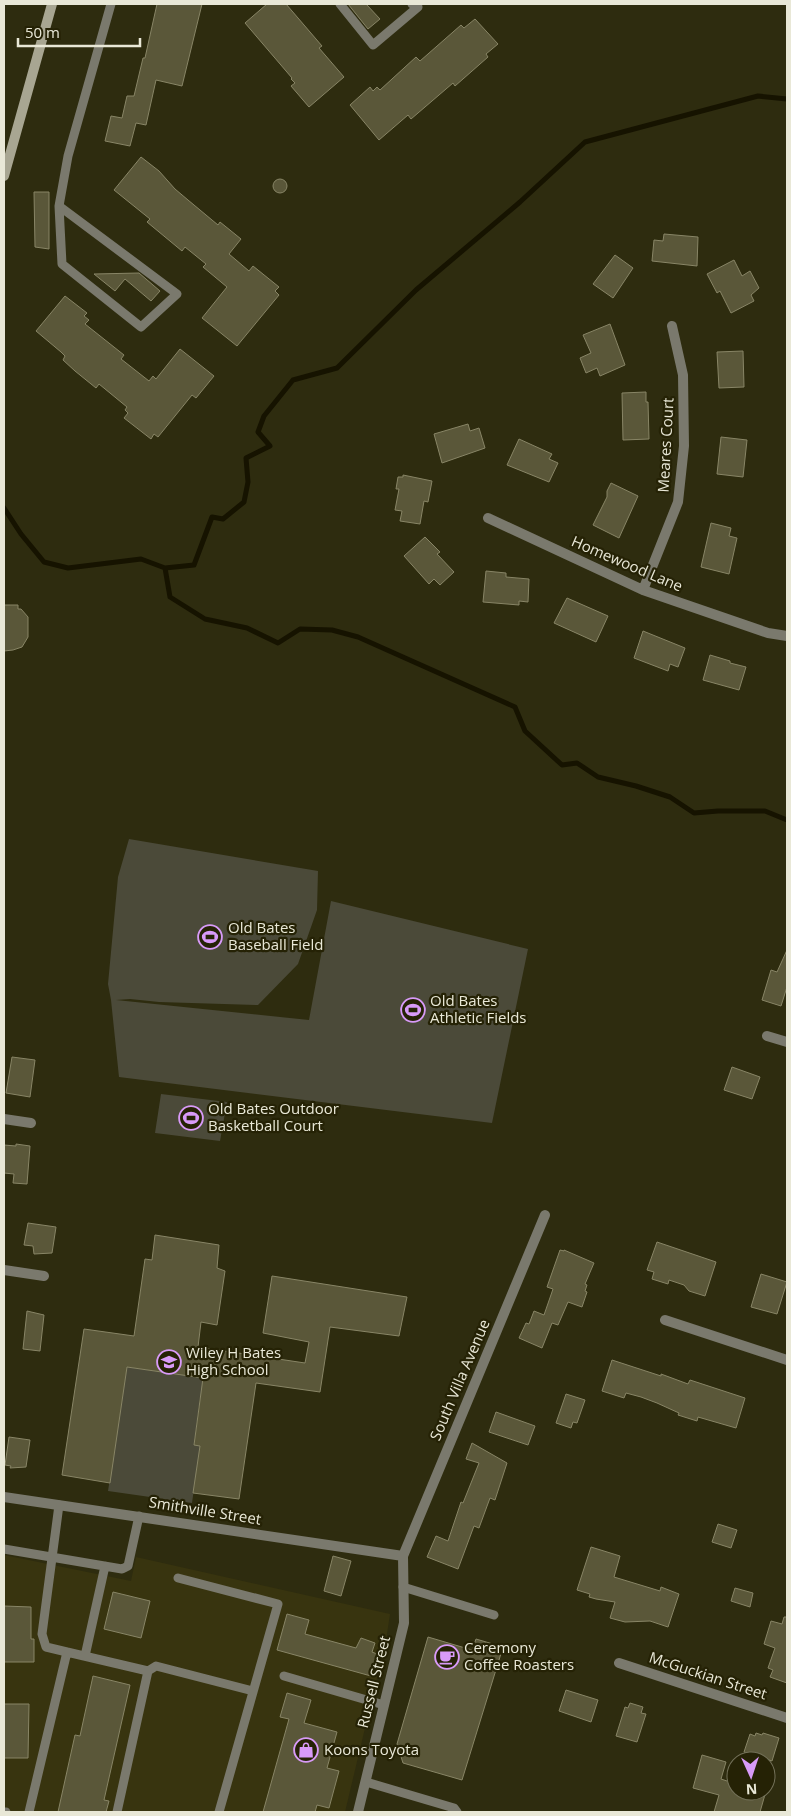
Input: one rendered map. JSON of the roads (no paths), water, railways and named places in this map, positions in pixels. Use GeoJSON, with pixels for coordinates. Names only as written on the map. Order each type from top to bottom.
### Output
{"type":"FeatureCollection","features":[{"type":"Feature","properties":{"kind":"main road"},"geometry":{"type":"LineString","coordinates":[[4,176],[52,4]]}},
{"type":"Feature","properties":{"kind":"street","name":"Meares Court"},"geometry":{"type":"LineString","coordinates":[[643,590],[678,502],[684,446],[683,375],[672,326]]}},
{"type":"Feature","properties":{"kind":"street","name":"Homewood Lane"},"geometry":{"type":"LineString","coordinates":[[488,518],[643,590],[768,633],[787,636]]}},
{"type":"Feature","properties":{"kind":"street"},"geometry":{"type":"LineString","coordinates":[[767,1036],[787,1042]]}},
{"type":"Feature","properties":{"kind":"street"},"geometry":{"type":"LineString","coordinates":[[4,1119],[31,1123]]}},
{"type":"Feature","properties":{"kind":"street","name":"South Villa Avenue"},"geometry":{"type":"LineString","coordinates":[[403,1556],[545,1215]]}},
{"type":"Feature","properties":{"kind":"street"},"geometry":{"type":"LineString","coordinates":[[4,1270],[44,1276]]}},
{"type":"Feature","properties":{"kind":"street"},"geometry":{"type":"LineString","coordinates":[[666,1320],[787,1360]]}},
{"type":"Feature","properties":{"kind":"street","name":"Smithville Street"},"geometry":{"type":"LineString","coordinates":[[4,1497],[403,1556]]}},
{"type":"Feature","properties":{"kind":"street","name":"Russell Street"},"geometry":{"type":"LineString","coordinates":[[358,1812],[404,1623],[403,1556]]}},
{"type":"Feature","properties":{"kind":"street","name":"McGuckian Street"},"geometry":{"type":"LineString","coordinates":[[619,1663],[787,1718]]}},
{"type":"Feature","properties":{"kind":"lane"},"geometry":{"type":"LineString","coordinates":[[59,206],[177,294],[142,327],[62,264],[59,206],[68,156],[111,4]]}},
{"type":"Feature","properties":{"kind":"lane"},"geometry":{"type":"LineString","coordinates":[[340,4],[373,45],[418,7],[412,4]]}},
{"type":"Feature","properties":{"kind":"lane"},"geometry":{"type":"LineString","coordinates":[[59,1505],[42,1634],[46,1647],[148,1671],[156,1666],[253,1691]]}},
{"type":"Feature","properties":{"kind":"lane"},"geometry":{"type":"LineString","coordinates":[[4,1549],[122,1569],[128,1566],[139,1516]]}},
{"type":"Feature","properties":{"kind":"lane"},"geometry":{"type":"LineString","coordinates":[[85,1656],[105,1566]]}},
{"type":"Feature","properties":{"kind":"lane"},"geometry":{"type":"LineString","coordinates":[[178,1578],[278,1604],[219,1812]]}},
{"type":"Feature","properties":{"kind":"lane"},"geometry":{"type":"LineString","coordinates":[[403,1587],[494,1615]]}},
{"type":"Feature","properties":{"kind":"lane"},"geometry":{"type":"LineString","coordinates":[[29,1812],[67,1652]]}},
{"type":"Feature","properties":{"kind":"lane"},"geometry":{"type":"LineString","coordinates":[[117,1812],[148,1671]]}},
{"type":"Feature","properties":{"kind":"lane"},"geometry":{"type":"LineString","coordinates":[[284,1676],[384,1705]]}},
{"type":"Feature","properties":{"kind":"lane"},"geometry":{"type":"LineString","coordinates":[[366,1782],[454,1808],[457,1812]]}},
{"type":"Feature","properties":{"kind":"waterway"},"geometry":{"type":"LineString","coordinates":[[165,568],[194,565],[212,517],[223,519],[244,502],[248,482],[246,458],[270,446],[258,432],[264,416],[293,380],[337,368],[416,290],[520,202],[585,142],[758,96],[787,99]]}},
{"type":"Feature","properties":{"kind":"waterway"},"geometry":{"type":"LineString","coordinates":[[4,508],[21,534],[44,562],[68,568],[141,559],[165,568],[170,597],[205,619],[247,628],[278,643],[300,629],[332,630],[358,637],[515,707],[525,731],[562,765],[577,763],[598,777],[670,797],[694,813],[765,811],[787,820]]}},
{"type":"Feature","properties":{"kind":"place","name":"Old Bates Baseball Field"},"geometry":{"type":"Point","coordinates":[210,937]}},
{"type":"Feature","properties":{"kind":"place","name":"Old Bates Athletic Fields"},"geometry":{"type":"Point","coordinates":[413,1010]}},
{"type":"Feature","properties":{"kind":"place","name":"Old Bates Outdoor Basketball Court"},"geometry":{"type":"Point","coordinates":[191,1118]}},
{"type":"Feature","properties":{"kind":"place","name":"Wiley H Bates High School"},"geometry":{"type":"Point","coordinates":[169,1362]}},
{"type":"Feature","properties":{"kind":"place","name":"Ceremony Coffee Roasters"},"geometry":{"type":"Point","coordinates":[447,1657]}},
{"type":"Feature","properties":{"kind":"place","name":"Koons Toyota"},"geometry":{"type":"Point","coordinates":[306,1750]}}]}
